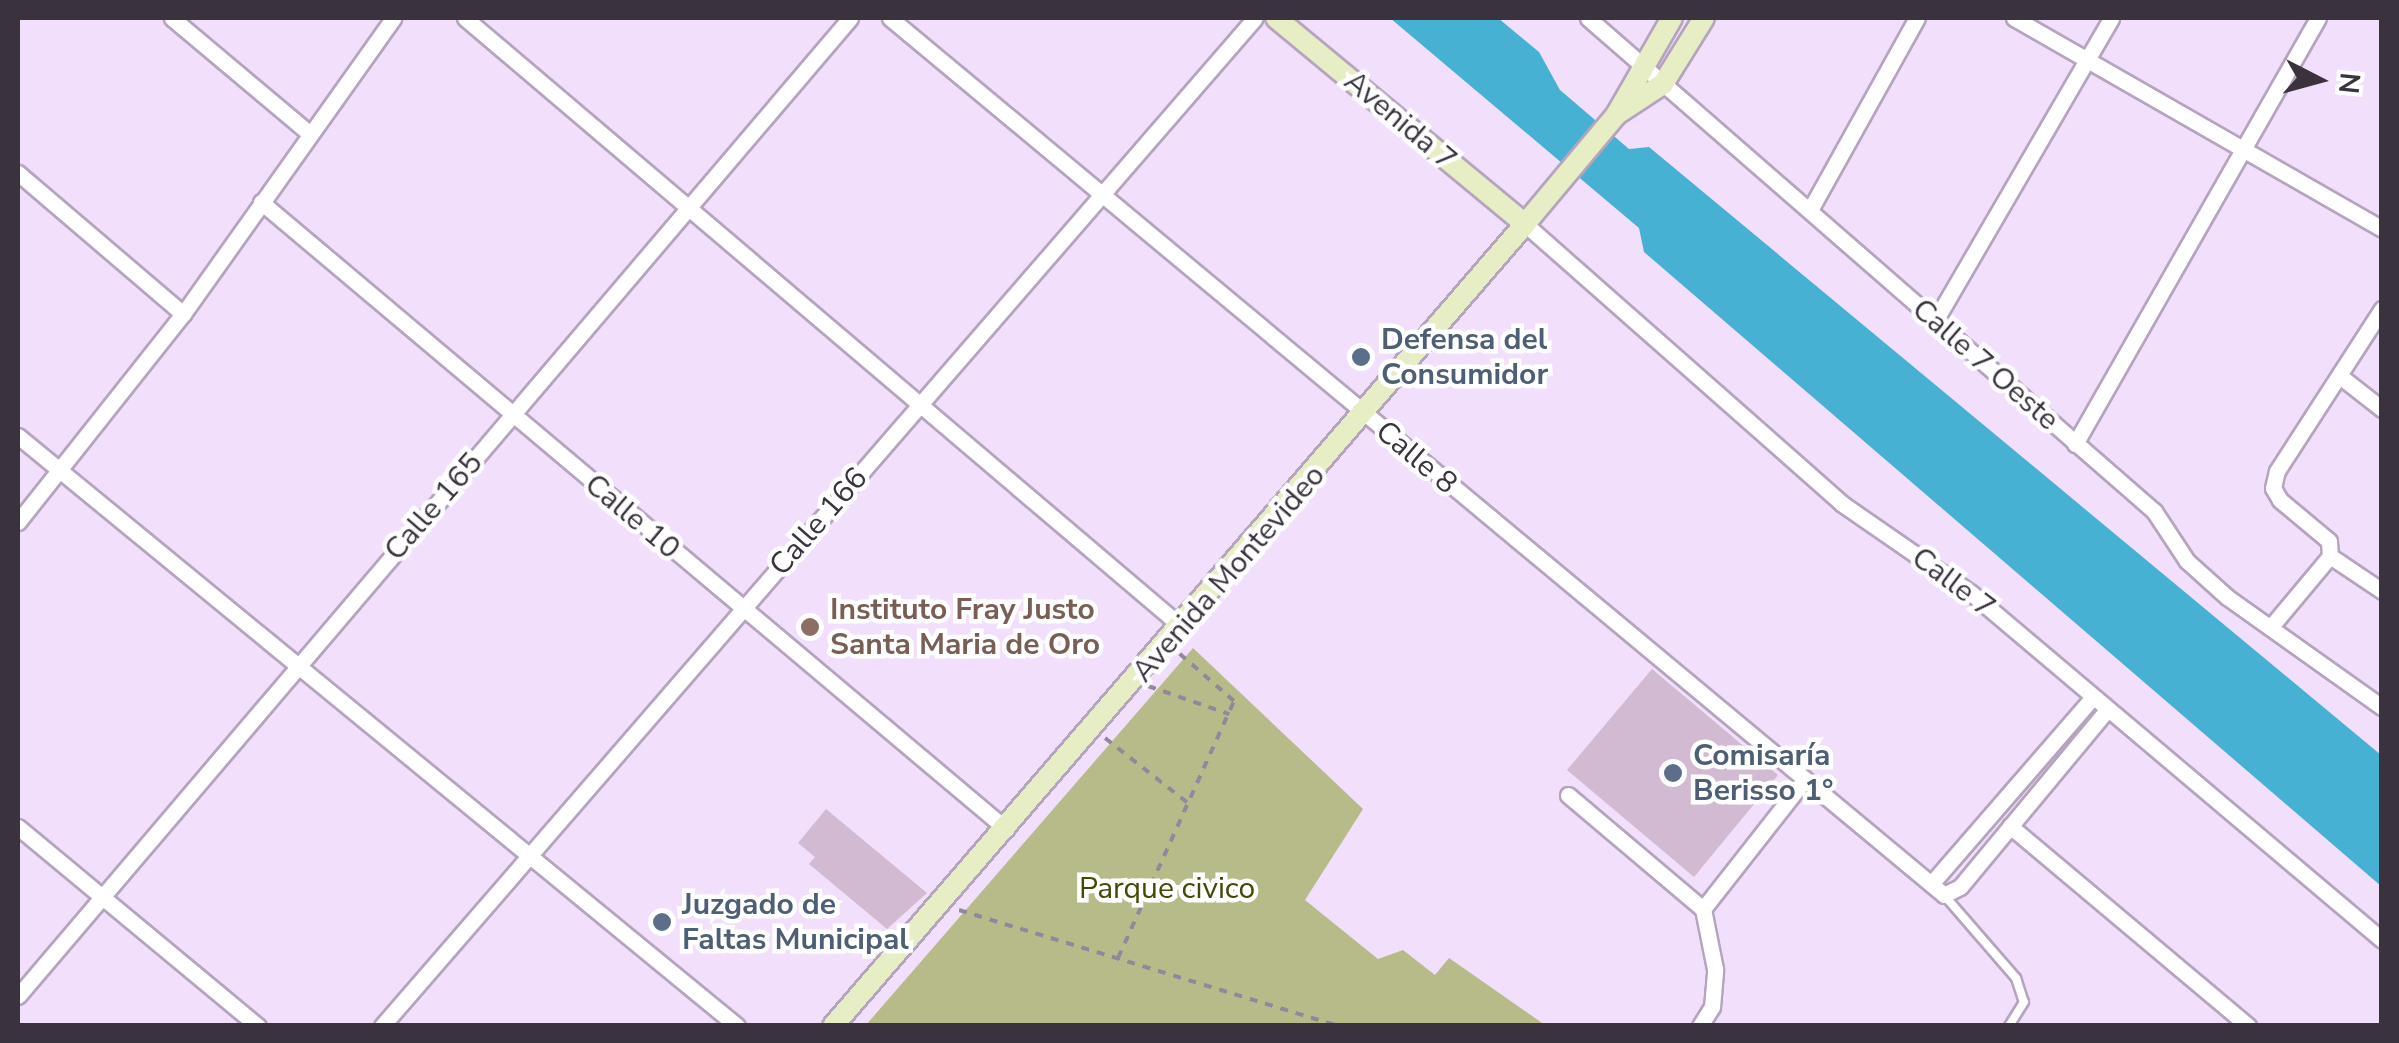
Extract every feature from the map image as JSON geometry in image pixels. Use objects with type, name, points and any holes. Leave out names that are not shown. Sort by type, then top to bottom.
[{"type":"main road","name":"Avenida 7","points":[[1276,18],[1525,224]]},
{"type":"main road","name":"Avenida Montevideo","points":[[833,1026],[1183,628],[1616,115],[1672,18]]},
{"type":"main road","name":"Avenida Montevideo","points":[[1616,115],[1664,84],[1704,18]]},
{"type":"street","points":[[172,18],[309,133]]},
{"type":"street","points":[[18,522],[183,314],[393,18]]},
{"type":"street","points":[[465,18],[1183,628]]},
{"type":"street","name":"Calle 165","points":[[18,996],[296,664],[513,416],[850,18]]},
{"type":"street","name":"Calle 8","points":[[890,18],[1938,889]]},
{"type":"street","name":"Calle 166","points":[[382,1026],[919,406],[1096,192],[1255,18]]},
{"type":"street","name":"Calle 7 Oeste","points":[[1588,18],[2154,511],[2214,585],[2274,623],[2382,707]]},
{"type":"street","points":[[1810,210],[1917,18]]},
{"type":"street","points":[[2014,18],[2382,229]]},
{"type":"street","points":[[1935,321],[2111,18]]},
{"type":"street","points":[[2075,444],[2318,18]]},
{"type":"street","points":[[18,174],[183,314]]},
{"type":"street","name":"Calle 10","points":[[261,202],[1006,829]]},
{"type":"street","name":"Calle 7","points":[[1525,224],[1841,503],[1971,592],[2382,940]]},
{"type":"street","points":[[2274,623],[2330,556],[2330,542],[2273,488],[2382,309]]},
{"type":"street","points":[[2341,377],[2382,410]]},
{"type":"street","points":[[18,436],[737,1026]]},
{"type":"street","points":[[2330,556],[2382,591]]},
{"type":"street","points":[[1938,889],[2094,697]]},
{"type":"street","points":[[1938,889],[2010,826],[2108,709]]},
{"type":"street","points":[[1704,909],[1805,780]]},
{"type":"street","points":[[1568,796],[1704,909],[1715,969],[1712,1007],[1700,1026]]},
{"type":"street","points":[[2010,826],[2248,1026]]},
{"type":"street","points":[[18,827],[258,1026]]},
{"type":"lane","points":[[1938,889],[2016,978],[2024,1002],[2009,1026]]},
{"type":"path","points":[[1118,958],[1234,701],[1168,645]]},
{"type":"path","points":[[1136,682],[1229,714]]},
{"type":"path","points":[[1094,729],[1188,803]]},
{"type":"path","points":[[940,904],[1338,1026]]},
{"type":"green space","name":"Parque civico","points":[[1193,648],[1363,809],[1305,900],[1378,959],[1403,950],[1435,975],[1449,958],[1545,1025],[866,1025]]},
{"type":"water","points":[[1390,18],[1498,18],[1539,52],[1560,90],[1629,149],[1649,147],[2381,755],[2381,886],[1644,252],[1639,228]]},
{"type":"building","name":"Comisaría Berisso 1°","points":[[1652,669],[1778,775],[1694,877],[1567,770]]},
{"type":"building","points":[[826,809],[927,893],[887,929],[809,864],[815,857],[798,843]]},
{"type":"place","name":"Defensa del Consumidor","points":[[1361,357]]},
{"type":"place","name":"Instituto Fray Justo Santa Maria de Oro","points":[[810,627]]},
{"type":"place","name":"Comisaría Berisso 1°","points":[[1673,773]]},
{"type":"place","name":"Juzgado de Faltas Municipal","points":[[662,922]]}]
